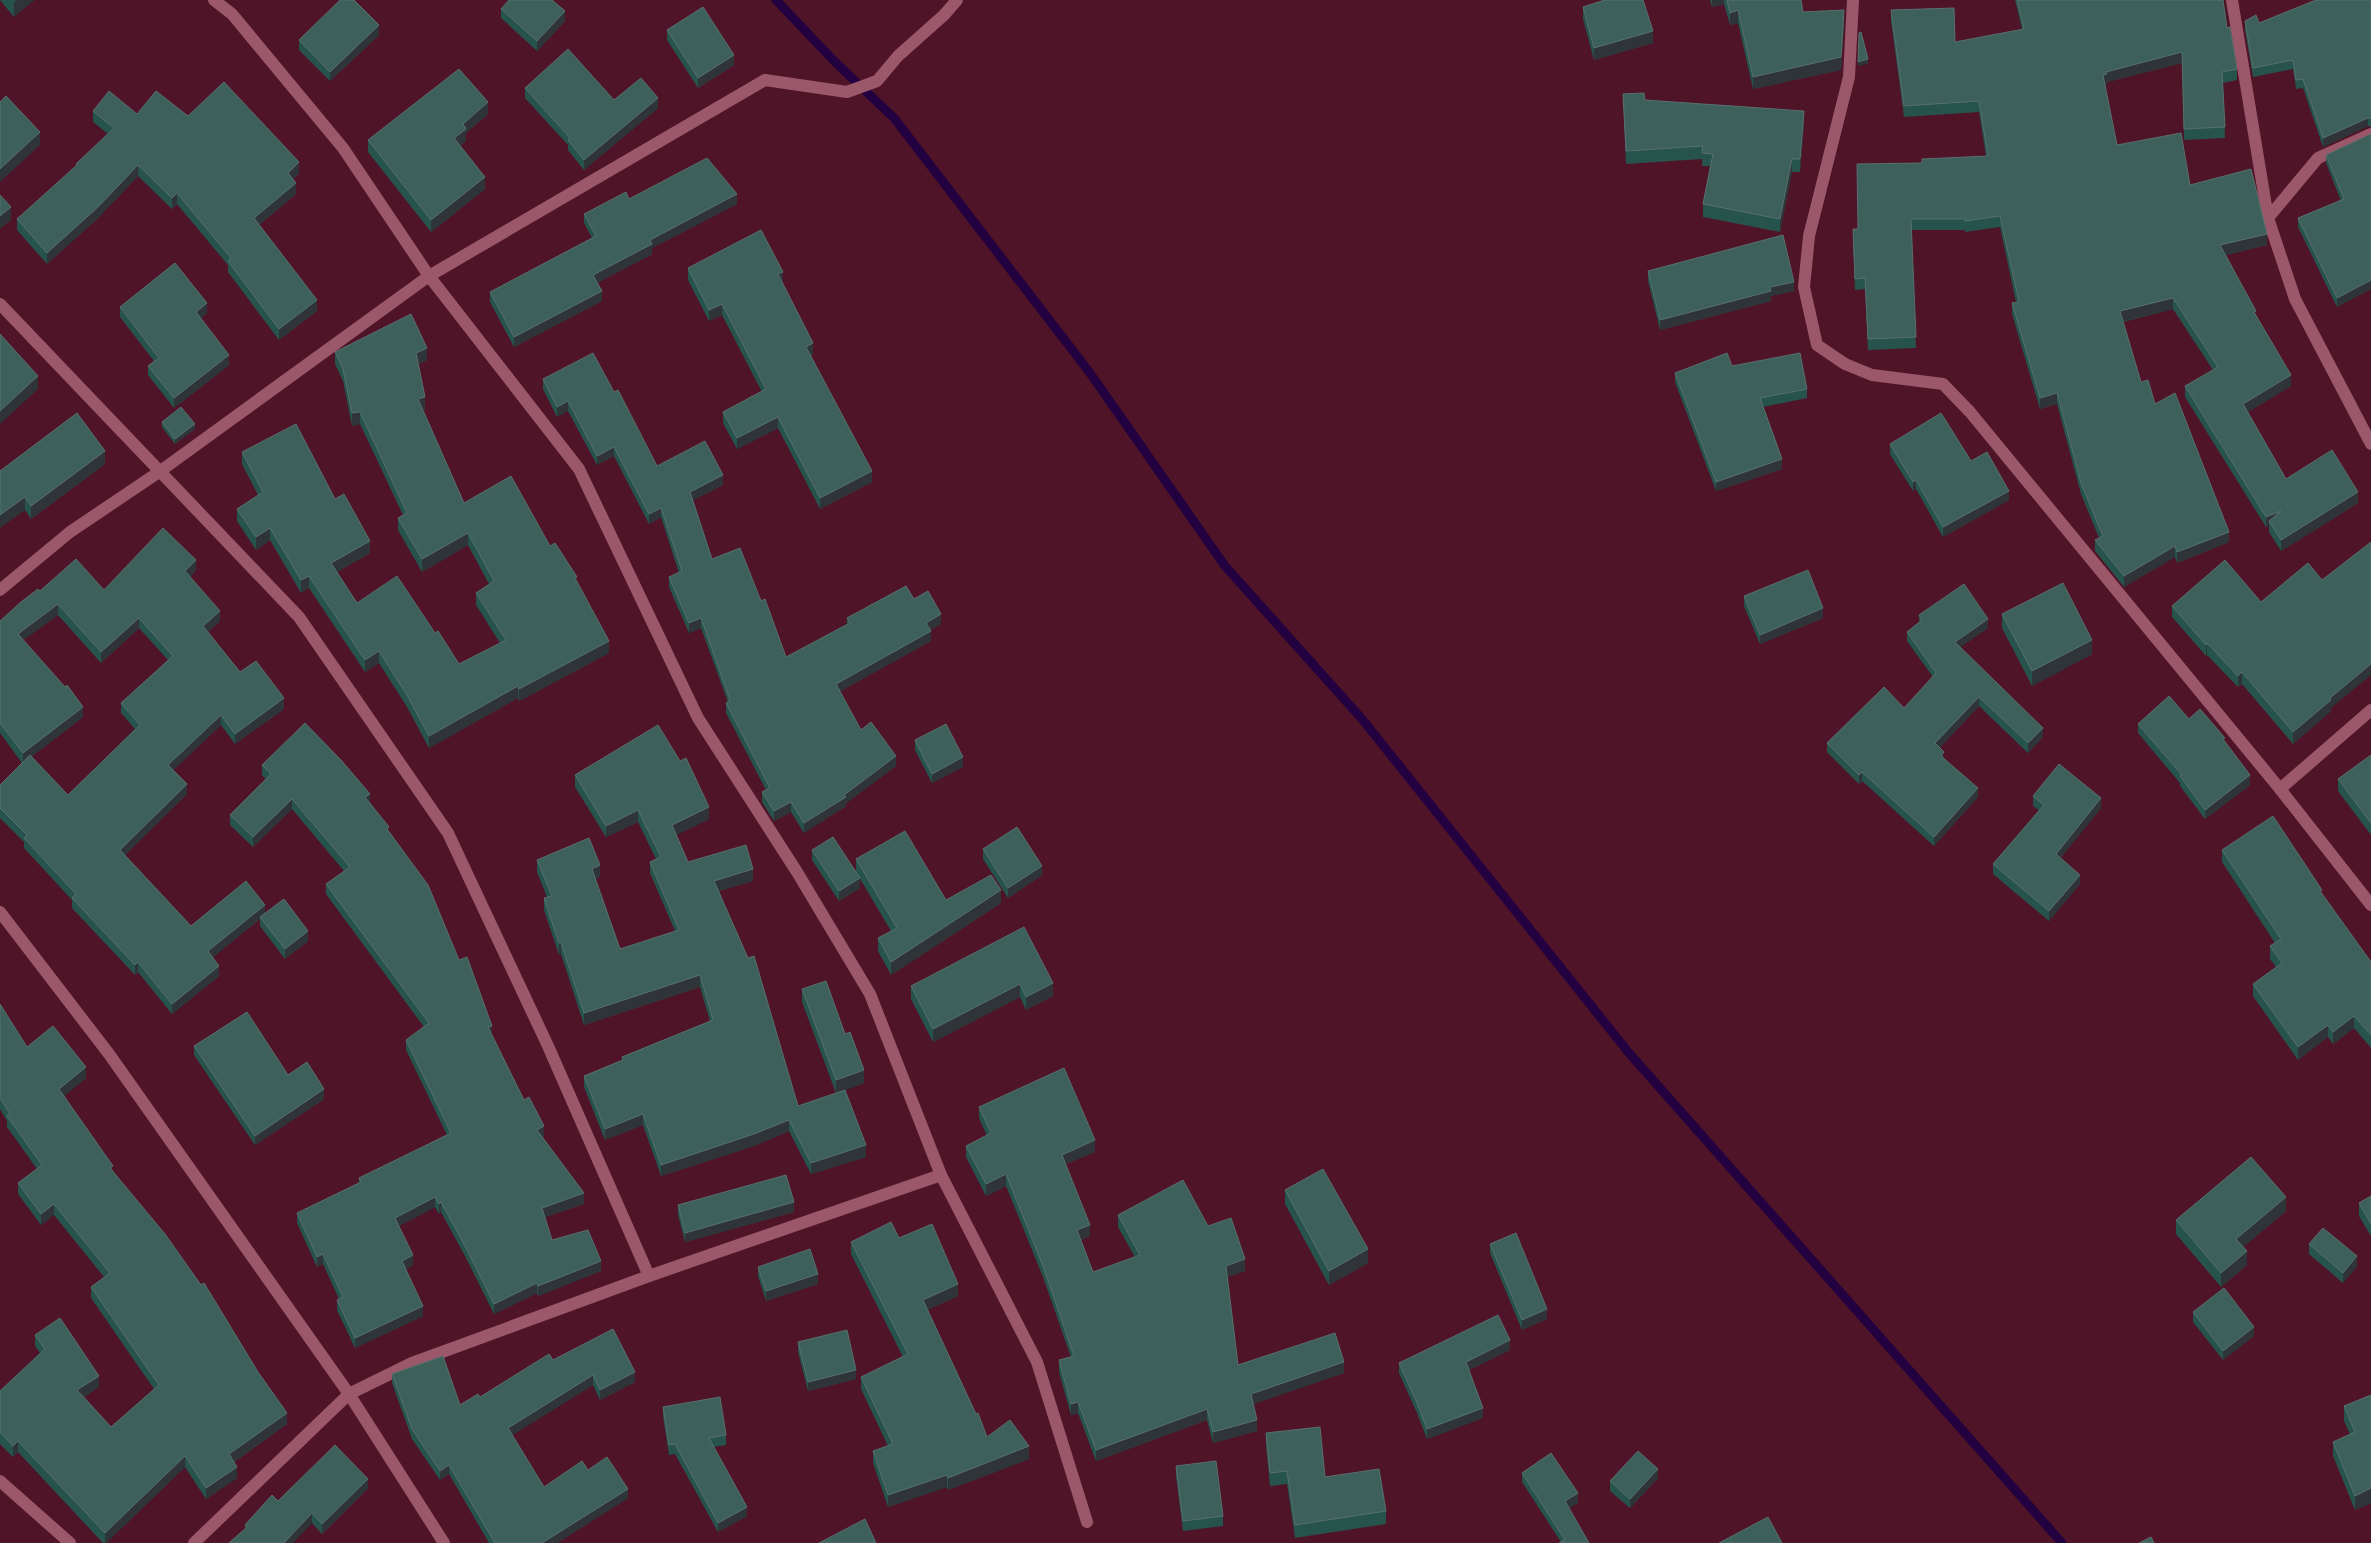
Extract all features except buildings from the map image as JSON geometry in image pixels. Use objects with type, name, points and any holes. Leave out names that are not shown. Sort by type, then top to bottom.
[{"type":"street","points":[[214,0],[232,14],[343,148],[429,276],[579,469],[698,718],[797,872],[870,994],[941,1175],[1037,1362],[1086,1522]]},
{"type":"street","points":[[0,590],[70,532],[159,472],[429,276],[765,80],[847,92],[877,81],[898,56],[944,15],[957,0]]},
{"type":"street","points":[[1853,0],[1850,77],[1809,236],[1804,288],[1817,345],[1845,364],[1872,375],[1943,384],[1970,412],[2280,789],[2371,905]]},
{"type":"street","points":[[2232,0],[2268,218],[2295,299],[2371,444]]},
{"type":"street","points":[[2268,218],[2318,158],[2371,134]]},
{"type":"street","points":[[0,304],[300,617],[448,834],[548,1046],[649,1276]]},
{"type":"street","points":[[2280,789],[2371,710]]},
{"type":"street","points":[[0,912],[109,1054],[349,1394],[444,1543]]},
{"type":"street","points":[[194,1543],[349,1394],[412,1364],[649,1276],[941,1175]]},
{"type":"street","points":[[0,1482],[70,1543]]},
{"type":"waterway","points":[[776,0],[835,62],[894,118],[1090,373],[1225,566],[1362,719],[1629,1053],[2062,1543]]}]
